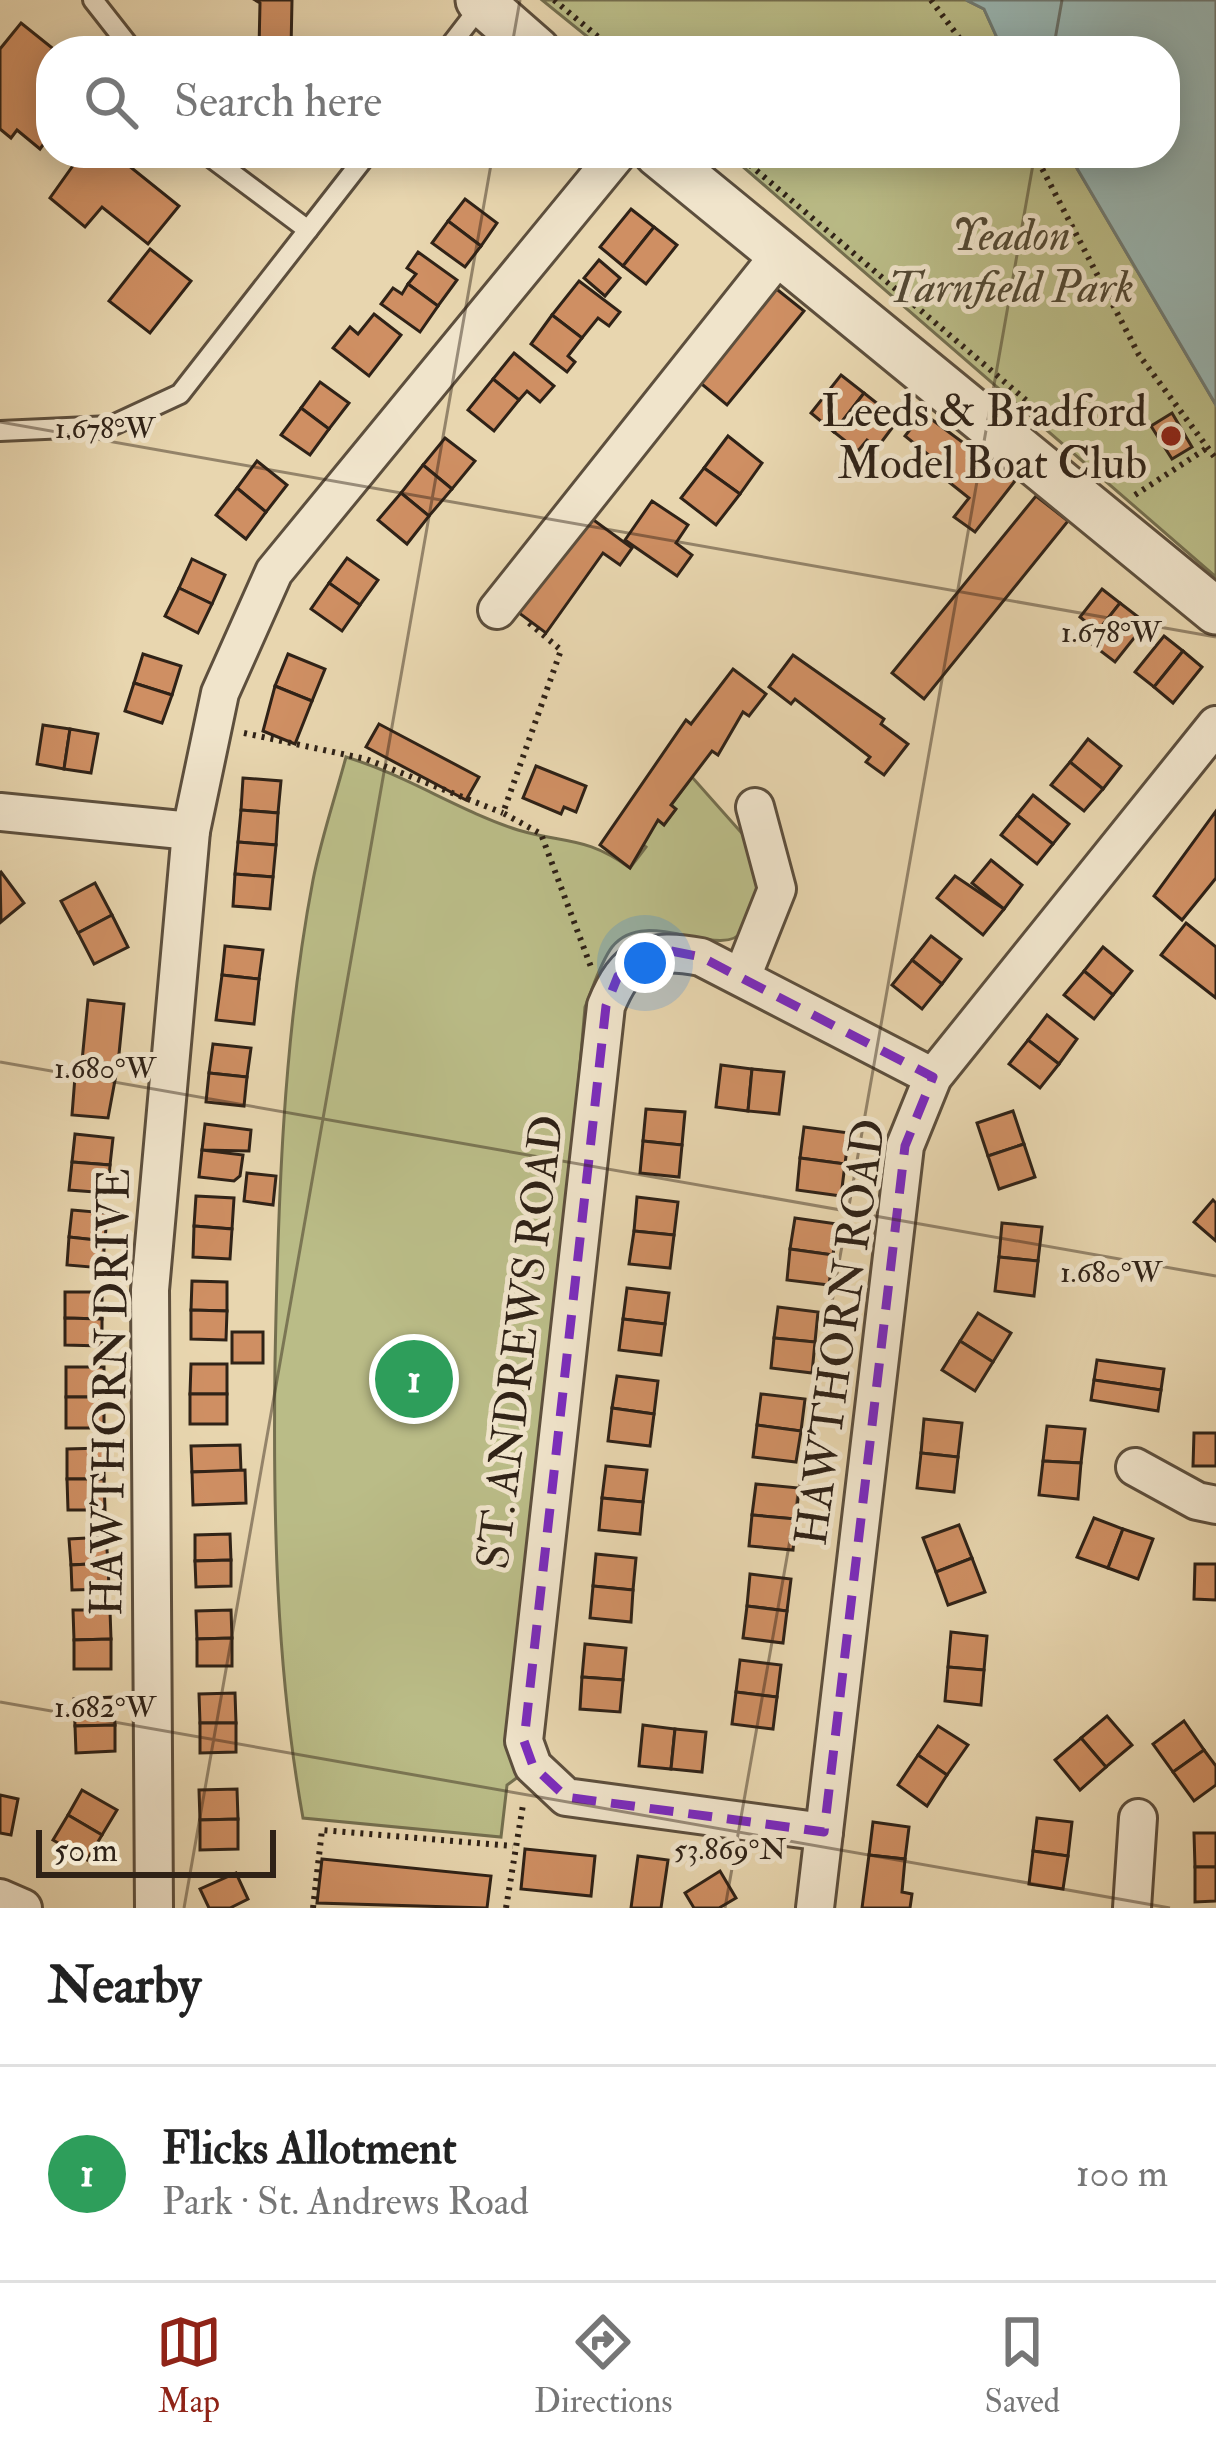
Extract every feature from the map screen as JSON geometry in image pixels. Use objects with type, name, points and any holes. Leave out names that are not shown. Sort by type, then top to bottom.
[{"type":"street","points":[[481,2],[520,36]]},
{"type":"street","name":"HAWTHORN DRIVE","points":[[154,1908],[150,1290],[191,831],[220,693],[274,572],[605,168]]},
{"type":"street","points":[[675,168],[1216,610]]},
{"type":"street","points":[[501,605],[780,254]]},
{"type":"street","name":"HAWTHORN ROAD","points":[[815,1908],[905,1146],[933,1077],[1216,725]]},
{"type":"street","points":[[742,977],[777,890],[755,807]]},
{"type":"street","points":[[0,812],[191,831]]},
{"type":"street","points":[[618,976],[642,958],[671,951],[701,957],[933,1077]]},
{"type":"street","name":"ST. ANDREWS ROAD","points":[[532,1766],[524,1741],[524,1715],[606,1006],[618,976]]},
{"type":"street","points":[[1135,1467],[1197,1502],[1216,1505]]},
{"type":"street","points":[[532,1766],[566,1797],[589,1803],[824,1832]]},
{"type":"street","points":[[1132,1908],[1138,1818]]},
{"type":"street","points":[[0,1898],[23,1908]]},
{"type":"lane","points":[[93,0],[121,36]]},
{"type":"lane","points":[[457,36],[481,2]]},
{"type":"lane","points":[[225,168],[308,230]]},
{"type":"lane","points":[[0,431],[111,426],[180,394],[356,168]]},
{"type":"path","points":[[554,0],[597,36]]},
{"type":"path","points":[[931,0],[958,36]]},
{"type":"path","points":[[754,168],[1068,436]]},
{"type":"path","points":[[1042,168],[1138,356],[1216,459]]},
{"type":"path","points":[[1133,497],[1207,448]]},
{"type":"path","points":[[1119,480],[1133,497],[1153,508]]},
{"type":"path","points":[[501,605],[561,650],[503,813]]},
{"type":"path","points":[[213,726],[366,759],[503,813],[541,834],[589,967],[618,976]]},
{"type":"path","points":[[506,1908],[513,1846],[532,1766]]},
{"type":"path","points":[[313,1908],[322,1830],[513,1846]]},
{"type":"highlighted area","points":[[671,951],[701,957],[933,1077],[905,1146],[824,1832],[566,1797],[533,1766],[524,1741],[606,1006],[618,976]]},
{"type":"green space","points":[[542,0],[966,0],[984,9],[996,36],[586,36]]},
{"type":"green space","name":"Yeadon Tarnfield Park","points":[[744,168],[1077,168],[1216,405],[1216,577]]},
{"type":"green space","points":[[346,757],[496,822],[588,846],[630,868],[646,847],[641,843],[658,820],[664,824],[675,810],[671,805],[692,777],[747,839],[762,886],[747,925],[733,938],[718,941],[663,931],[626,935],[608,953],[585,1007],[524,1715],[533,1766],[507,1785],[501,1837],[303,1818],[294,1762],[276,1534],[280,1182],[303,940],[316,865]]},
{"type":"water","points":[[966,0],[1216,0],[1216,405],[1077,168],[1180,168],[1180,36],[996,36],[984,9]]},
{"type":"building","points":[[255,0],[292,0],[291,36],[259,36],[260,3]]},
{"type":"building","points":[[21,23],[37,36],[36,146],[17,130],[11,138],[0,129],[0,49]]},
{"type":"building","points":[[71,168],[132,168],[179,206],[148,244],[102,207],[85,227],[50,198]]},
{"type":"building","points":[[465,199],[497,223],[481,246],[448,221]]},
{"type":"building","points":[[631,209],[654,227],[623,266],[600,247]]},
{"type":"building","points":[[448,221],[481,246],[465,267],[432,243]]},
{"type":"building","points":[[654,227],[677,245],[646,284],[623,266]]},
{"type":"building","points":[[150,249],[191,281],[150,333],[109,301]]},
{"type":"building","points":[[418,252],[457,280],[438,306],[408,284],[416,274],[407,268]]},
{"type":"building","points":[[599,260],[620,278],[605,296],[584,278]]},
{"type":"building","points":[[579,281],[620,312],[609,326],[598,318],[582,338],[552,315]]},
{"type":"building","points":[[769,283],[804,311],[727,405],[692,376]]},
{"type":"building","points":[[408,284],[438,306],[420,332],[381,304],[393,288],[402,294]]},
{"type":"building","points":[[374,314],[401,335],[369,376],[333,348],[350,327],[358,334]]},
{"type":"building","points":[[552,315],[582,338],[568,356],[575,362],[567,372],[531,344]]},
{"type":"building","points":[[514,353],[554,386],[540,402],[527,391],[519,400],[493,379]]},
{"type":"building","points":[[841,375],[864,393],[834,432],[811,413]]},
{"type":"building","points":[[493,379],[519,400],[494,431],[468,410]]},
{"type":"building","points":[[320,382],[349,403],[329,429],[301,408]]},
{"type":"building","points":[[864,393],[898,420],[877,448],[867,440],[858,451],[834,432]]},
{"type":"building","points":[[301,408],[329,429],[310,455],[281,435]]},
{"type":"building","points":[[923,413],[1015,481],[975,532],[954,517],[969,498],[930,467],[935,460],[905,436]]},
{"type":"building","name":"Leeds & Bradford Model Boat Club","points":[[1172,413],[1192,447],[1172,459],[1151,426]]},
{"type":"building","points":[[728,436],[762,463],[740,494],[704,468]]},
{"type":"building","points":[[445,438],[475,461],[452,489],[423,465]]},
{"type":"building","points":[[257,461],[287,485],[266,512],[237,488]]},
{"type":"building","points":[[423,465],[452,489],[429,516],[401,493]]},
{"type":"building","points":[[704,468],[740,494],[716,525],[681,498]]},
{"type":"building","points":[[237,488],[266,512],[246,539],[216,515]]},
{"type":"building","points":[[401,493],[429,516],[407,544],[378,520]]},
{"type":"building","points":[[1036,496],[1068,521],[924,699],[892,673]]},
{"type":"building","points":[[652,501],[688,525],[676,543],[692,555],[677,576],[625,540]]},
{"type":"building","points":[[584,513],[632,548],[620,565],[603,553],[546,633],[515,610]]},
{"type":"building","points":[[347,558],[378,580],[360,605],[329,583]]},
{"type":"building","points":[[192,559],[225,575],[212,604],[179,588]]},
{"type":"building","points":[[329,583],[360,605],[342,631],[311,609]]},
{"type":"building","points":[[179,588],[212,604],[198,633],[165,616]]},
{"type":"building","points":[[1102,589],[1120,603],[1092,639],[1080,629],[1086,622],[1080,617]]},
{"type":"building","points":[[1120,603],[1146,623],[1115,662],[1089,642]]},
{"type":"building","points":[[1164,636],[1183,651],[1154,687],[1135,672]]},
{"type":"building","points":[[1183,651],[1202,667],[1173,703],[1154,687]]},
{"type":"building","points":[[143,654],[181,666],[172,695],[134,683]]},
{"type":"building","points":[[288,654],[325,669],[312,701],[275,686]]},
{"type":"building","points":[[793,655],[884,719],[881,724],[908,744],[884,775],[866,762],[870,757],[795,699],[791,704],[769,687]]},
{"type":"building","points":[[733,669],[766,694],[749,716],[743,712],[718,755],[712,751],[671,805],[676,809],[664,825],[658,820],[630,868],[600,845],[686,720],[691,724]]},
{"type":"building","points":[[134,683],[172,695],[162,723],[125,711]]},
{"type":"building","points":[[275,686],[312,701],[295,744],[263,731]]},
{"type":"building","points":[[379,724],[479,777],[466,800],[366,747]]},
{"type":"building","points":[[43,725],[70,729],[64,769],[37,764]]},
{"type":"building","points":[[70,729],[98,734],[91,773],[64,769]]},
{"type":"building","points":[[1088,739],[1121,766],[1103,789],[1070,762]]},
{"type":"building","points":[[1070,762],[1103,789],[1084,811],[1051,785]]},
{"type":"building","points":[[536,766],[586,786],[576,812],[564,807],[561,814],[523,798]]},
{"type":"building","points":[[243,778],[281,781],[278,813],[241,810]]},
{"type":"building","points":[[1033,795],[1069,824],[1053,844],[1017,815]]},
{"type":"building","points":[[241,810],[278,813],[276,845],[238,842]]},
{"type":"building","points":[[1216,811],[1216,878],[1182,920],[1154,896]]},
{"type":"building","points":[[1017,815],[1053,844],[1037,864],[1001,835]]},
{"type":"building","points":[[238,842],[276,845],[273,877],[235,874]]},
{"type":"building","points":[[991,860],[1022,885],[1004,909],[972,883]]},
{"type":"building","points":[[0,873],[24,903],[1,922]]},
{"type":"building","points":[[235,874],[273,877],[270,909],[233,906]]},
{"type":"building","points":[[955,876],[1004,909],[983,935],[937,898]]},
{"type":"building","points":[[95,883],[112,915],[78,933],[61,901]]},
{"type":"building","points":[[112,915],[128,947],[94,964],[78,933]]},
{"type":"building","points":[[1186,923],[1216,947],[1216,998],[1161,955]]},
{"type":"building","points":[[931,936],[961,959],[942,984],[912,960]]},
{"type":"building","points":[[225,946],[263,950],[259,979],[222,975]]},
{"type":"building","points":[[1103,947],[1132,971],[1113,995],[1084,971]]},
{"type":"building","points":[[912,960],[942,984],[922,1009],[892,985]]},
{"type":"building","points":[[1084,971],[1113,995],[1094,1019],[1064,995]]},
{"type":"building","points":[[222,975],[259,979],[254,1024],[216,1020]]},
{"type":"building","points":[[88,1000],[124,1004],[118,1064],[82,1061]]},
{"type":"building","points":[[1047,1015],[1077,1039],[1059,1064],[1028,1040]]},
{"type":"building","points":[[1028,1040],[1059,1064],[1040,1088],[1009,1064]]},
{"type":"building","points":[[213,1044],[251,1048],[247,1077],[209,1073]]},
{"type":"building","points":[[76,1064],[118,1064],[108,1118],[72,1115]]},
{"type":"building","points":[[721,1065],[752,1069],[748,1111],[716,1107]]},
{"type":"building","points":[[752,1069],[784,1072],[779,1114],[748,1111]]},
{"type":"building","points":[[209,1073],[247,1077],[244,1106],[206,1102]]},
{"type":"building","points":[[646,1109],[685,1112],[682,1145],[643,1141]]},
{"type":"building","points":[[1013,1111],[1024,1144],[988,1156],[977,1123]]},
{"type":"building","points":[[205,1124],[251,1130],[249,1151],[202,1150]]},
{"type":"building","points":[[804,1127],[849,1133],[845,1164],[800,1158]]},
{"type":"building","points":[[75,1134],[113,1138],[110,1165],[72,1162]]},
{"type":"building","points":[[643,1141],[682,1145],[679,1177],[640,1173]]},
{"type":"building","points":[[1024,1144],[1035,1177],[999,1189],[988,1156]]},
{"type":"building","points":[[202,1150],[243,1155],[240,1176],[234,1181],[199,1177]]},
{"type":"building","points":[[800,1158],[845,1164],[841,1196],[797,1190]]},
{"type":"building","points":[[72,1162],[110,1165],[108,1193],[69,1190]]},
{"type":"building","points":[[247,1173],[276,1176],[273,1205],[244,1201]]},
{"type":"building","points":[[196,1196],[234,1198],[232,1229],[194,1226]]},
{"type":"building","points":[[637,1197],[678,1202],[674,1235],[634,1231]]},
{"type":"building","points":[[1213,1200],[1216,1203],[1216,1241],[1194,1222]]},
{"type":"building","points":[[72,1210],[107,1213],[105,1241],[69,1237]]},
{"type":"building","points":[[795,1218],[837,1224],[833,1255],[790,1249]]},
{"type":"building","points":[[1002,1223],[1042,1227],[1038,1261],[999,1257]]},
{"type":"building","points":[[194,1226],[232,1229],[230,1259],[193,1257]]},
{"type":"building","points":[[634,1231],[674,1235],[670,1268],[629,1264]]},
{"type":"building","points":[[69,1237],[105,1241],[102,1268],[67,1265]]},
{"type":"building","points":[[790,1249],[833,1255],[829,1285],[787,1280]]},
{"type":"building","points":[[999,1257],[1038,1261],[1034,1296],[995,1291]]},
{"type":"building","points":[[192,1281],[227,1282],[227,1311],[191,1310]]},
{"type":"building","points":[[627,1288],[669,1293],[665,1324],[623,1319]]},
{"type":"building","points":[[65,1292],[102,1292],[102,1319],[65,1318]]},
{"type":"building","points":[[778,1307],[818,1312],[815,1342],[774,1338]]},
{"type":"building","points":[[191,1310],[227,1311],[226,1340],[191,1339]]},
{"type":"building","points":[[978,1313],[1011,1333],[993,1362],[960,1341]]},
{"type":"building","points":[[65,1318],[102,1319],[102,1346],[65,1345]]},
{"type":"building","points":[[623,1319],[665,1324],[661,1355],[619,1350]]},
{"type":"building","points":[[232,1332],[263,1332],[263,1363],[232,1363]]},
{"type":"building","points":[[774,1338],[815,1342],[812,1373],[771,1368]]},
{"type":"building","points":[[960,1341],[993,1362],[975,1391],[942,1370]]},
{"type":"building","points":[[1097,1360],[1164,1369],[1161,1390],[1094,1380]]},
{"type":"building","points":[[191,1364],[227,1364],[227,1394],[190,1394]]},
{"type":"building","points":[[66,1367],[104,1367],[104,1397],[66,1397]]},
{"type":"building","points":[[617,1376],[658,1381],[654,1414],[612,1408]]},
{"type":"building","points":[[1094,1380],[1161,1390],[1158,1411],[1091,1400]]},
{"type":"building","points":[[190,1394],[227,1394],[227,1424],[190,1424]]},
{"type":"building","points":[[761,1394],[805,1399],[801,1431],[757,1425]]},
{"type":"building","points":[[66,1397],[104,1397],[104,1428],[66,1428]]},
{"type":"building","points":[[612,1408],[654,1414],[650,1446],[608,1441]]},
{"type":"building","points":[[924,1419],[962,1423],[958,1457],[921,1453]]},
{"type":"building","points":[[757,1425],[801,1431],[796,1462],[753,1457]]},
{"type":"building","points":[[1047,1426],[1085,1429],[1081,1463],[1043,1461]]},
{"type":"building","points":[[1194,1433],[1216,1433],[1216,1466],[1193,1466]]},
{"type":"building","points":[[240,1445],[241,1471],[192,1472],[191,1446]]},
{"type":"building","points":[[104,1448],[104,1479],[67,1479],[67,1449]]},
{"type":"building","points":[[921,1453],[958,1457],[954,1492],[917,1488]]},
{"type":"building","points":[[1043,1461],[1081,1463],[1078,1499],[1039,1495]]},
{"type":"building","points":[[606,1466],[647,1470],[643,1502],[602,1498]]},
{"type":"building","points":[[245,1470],[246,1503],[193,1505],[192,1472]]},
{"type":"building","points":[[67,1479],[104,1479],[105,1510],[68,1510]]},
{"type":"building","points":[[756,1484],[799,1488],[796,1519],[752,1515]]},
{"type":"building","points":[[602,1498],[643,1502],[640,1534],[599,1530]]},
{"type":"building","points":[[752,1515],[796,1519],[793,1550],[749,1546]]},
{"type":"building","points":[[1094,1518],[1123,1529],[1108,1568],[1077,1557]]},
{"type":"building","points":[[959,1525],[972,1558],[936,1572],[923,1538]]},
{"type":"building","points":[[1123,1529],[1153,1539],[1138,1579],[1108,1568]]},
{"type":"building","points":[[230,1534],[231,1560],[195,1561],[195,1535]]},
{"type":"building","points":[[106,1537],[108,1563],[71,1565],[69,1539]]},
{"type":"building","points":[[596,1554],[636,1558],[633,1590],[593,1586]]},
{"type":"building","points":[[972,1558],[985,1592],[948,1605],[936,1572]]},
{"type":"building","points":[[231,1560],[231,1586],[196,1587],[195,1561]]},
{"type":"building","points":[[108,1563],[109,1589],[72,1590],[71,1565]]},
{"type":"building","points":[[1195,1564],[1216,1564],[1216,1600],[1194,1599]]},
{"type":"building","points":[[750,1574],[791,1579],[787,1611],[747,1606]]},
{"type":"building","points":[[593,1586],[633,1590],[631,1622],[590,1618]]},
{"type":"building","points":[[747,1606],[787,1611],[783,1643],[743,1638]]},
{"type":"building","points":[[73,1610],[110,1610],[111,1639],[74,1640]]},
{"type":"building","points":[[231,1610],[232,1638],[197,1639],[196,1611]]},
{"type":"building","points":[[951,1632],[987,1636],[984,1670],[948,1667]]},
{"type":"building","points":[[232,1638],[232,1666],[197,1666],[197,1639]]},
{"type":"building","points":[[111,1639],[111,1669],[74,1669],[74,1640]]},
{"type":"building","points":[[585,1644],[626,1648],[623,1680],[582,1677]]},
{"type":"building","points":[[740,1660],[781,1665],[777,1697],[736,1692]]},
{"type":"building","points":[[948,1667],[984,1670],[981,1705],[945,1701]]},
{"type":"building","points":[[582,1677],[623,1680],[620,1712],[580,1709]]},
{"type":"building","points":[[736,1692],[777,1697],[773,1729],[732,1724]]},
{"type":"building","points":[[235,1693],[236,1723],[200,1723],[199,1694]]},
{"type":"building","points":[[113,1697],[115,1725],[75,1726],[74,1699]]},
{"type":"building","points":[[1107,1716],[1132,1745],[1106,1767],[1081,1738]]},
{"type":"building","points":[[1184,1721],[1204,1750],[1173,1772],[1153,1744]]},
{"type":"building","points":[[200,1723],[236,1723],[236,1752],[200,1753]]},
{"type":"building","points":[[115,1725],[115,1751],[76,1753],[75,1726]]},
{"type":"building","points":[[643,1725],[675,1729],[671,1769],[639,1766]]},
{"type":"building","points":[[938,1726],[968,1745],[947,1775],[918,1755]]},
{"type":"building","points":[[675,1729],[706,1732],[702,1772],[671,1769]]},
{"type":"building","points":[[1081,1738],[1106,1767],[1080,1790],[1055,1760]]},
{"type":"building","points":[[1204,1750],[1216,1766],[1216,1785],[1194,1801],[1173,1772]]},
{"type":"building","points":[[918,1755],[947,1775],[927,1806],[898,1785]]},
{"type":"building","points":[[237,1789],[238,1819],[200,1820],[199,1790]]},
{"type":"building","points":[[82,1790],[117,1810],[102,1835],[68,1815]]},
{"type":"building","points":[[0,1795],[18,1799],[11,1835],[0,1833]]},
{"type":"building","points":[[68,1815],[102,1835],[87,1860],[53,1840]]},
{"type":"building","points":[[1037,1818],[1072,1822],[1068,1856],[1033,1851]]},
{"type":"building","points":[[238,1819],[238,1849],[200,1850],[200,1820]]},
{"type":"building","points":[[873,1822],[909,1827],[905,1859],[869,1855]]},
{"type":"building","points":[[1194,1833],[1216,1833],[1216,1867],[1195,1867]]},
{"type":"building","points":[[525,1849],[595,1856],[591,1896],[521,1889]]},
{"type":"building","points":[[1033,1851],[1068,1856],[1063,1889],[1029,1884]]},
{"type":"building","points":[[869,1855],[905,1859],[902,1892],[912,1894],[910,1908],[862,1908]]},
{"type":"building","points":[[638,1856],[668,1860],[661,1908],[631,1908]]},
{"type":"building","points":[[322,1859],[491,1876],[487,1908],[317,1903]]},
{"type":"building","points":[[1195,1867],[1216,1867],[1216,1901],[1195,1902]]},
{"type":"building","points":[[720,1871],[736,1898],[719,1908],[694,1908],[685,1893]]},
{"type":"building","points":[[236,1873],[248,1899],[230,1908],[209,1908],[200,1889]]},
{"type":"place","name":"Leeds & Bradford Model Boat Club","points":[[1171,436]]},
{"type":"place","name":"Flicks Allotment","points":[[414,1379]]}]
